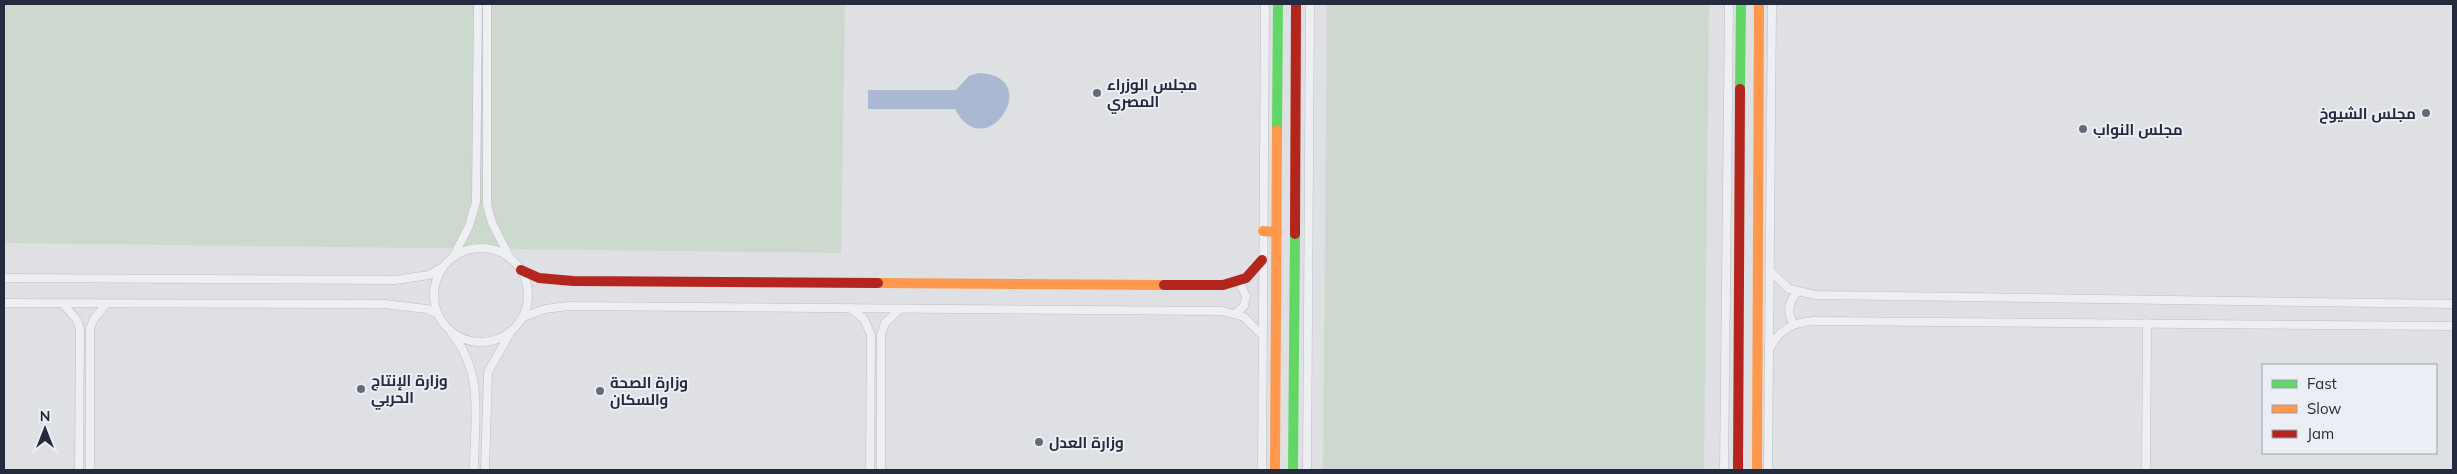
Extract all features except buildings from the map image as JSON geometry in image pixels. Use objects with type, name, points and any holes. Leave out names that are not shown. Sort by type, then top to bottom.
[{"type":"street","points":[[4,278],[395,280],[429,275],[443,267],[453,257],[469,226],[476,202],[478,4]]},
{"type":"street","points":[[487,4],[487,206],[492,223],[510,258],[521,270],[539,278],[573,281],[1215,285],[1238,282],[1252,273],[1262,260]]},
{"type":"street","points":[[1262,470],[1265,4]]},
{"type":"street","points":[[1275,470],[1278,4]]},
{"type":"street","points":[[1293,470],[1296,4]]},
{"type":"street","points":[[1307,470],[1310,4]]},
{"type":"street","points":[[1724,470],[1728,4]]},
{"type":"street","points":[[1738,470],[1741,4]]},
{"type":"street","points":[[1757,470],[1759,4]]},
{"type":"street","points":[[1768,470],[1772,4]]},
{"type":"street","points":[[1263,232],[1277,232]]},
{"type":"street","points":[[453,257],[467,250],[482,248],[497,251],[510,258]]},
{"type":"street","points":[[1277,253],[1295,253]]},
{"type":"street","points":[[443,267],[434,290],[438,314],[467,358],[474,378],[474,470]]},
{"type":"street","points":[[485,470],[486,380],[492,362],[523,317],[528,293],[521,270]]},
{"type":"street","points":[[1771,272],[1782,284],[1797,292],[1816,295],[2453,304]]},
{"type":"street","points":[[1236,313],[1244,306],[1246,296],[1238,282]]},
{"type":"street","points":[[1794,324],[1789,313],[1790,305],[1797,292]]},
{"type":"street","points":[[4,303],[64,305],[384,304],[427,309],[438,314]]},
{"type":"street","points":[[90,470],[90,328],[94,319],[106,304]]},
{"type":"street","points":[[64,305],[76,320],[80,329],[80,470]]},
{"type":"street","points":[[523,317],[545,309],[568,306],[1236,313],[1251,322],[1262,335]]},
{"type":"street","points":[[850,308],[864,319],[871,335],[870,470]]},
{"type":"street","points":[[881,470],[881,336],[885,323],[900,308]]},
{"type":"street","points":[[1770,348],[1777,336],[1794,324],[1814,321],[2453,326]]},
{"type":"street","points":[[2146,470],[2148,323]]},
{"type":"street","points":[[446,327],[460,337],[478,342],[496,340],[511,332]]},
{"type":"shaded area","points":[[4,4],[845,4],[841,253],[4,243]]},
{"type":"shaded area","points":[[1327,4],[1709,4],[1704,470],[1323,470]]},
{"type":"water","points":[[978,73],[998,78],[1008,88],[1009,101],[1004,114],[994,124],[981,129],[967,124],[955,109],[868,109],[868,90],[956,90],[969,76]]},
{"type":"traffic: fast","points":[[1277,130],[1278,4]]},
{"type":"traffic: fast","points":[[1740,89],[1741,4]]},
{"type":"traffic: fast","points":[[1293,470],[1295,234]]},
{"type":"traffic: slow","points":[[1757,470],[1759,4]]},
{"type":"traffic: slow","points":[[1275,470],[1277,130]]},
{"type":"traffic: slow","points":[[1263,231],[1277,232]]},
{"type":"traffic: slow","points":[[878,283],[1164,285]]},
{"type":"traffic: jam","points":[[1295,234],[1296,4]]},
{"type":"traffic: jam","points":[[1738,470],[1740,89]]},
{"type":"traffic: jam","points":[[1164,285],[1223,285],[1246,278],[1262,260]]},
{"type":"traffic: jam","points":[[521,270],[539,278],[573,281],[878,283]]},
{"type":"place","name":"مجلس الوزراء المصري","points":[[1097,93]]},
{"type":"place","name":"مجلس الشيوخ","points":[[2426,113]]},
{"type":"place","name":"مجلس النواب","points":[[2083,129]]},
{"type":"place","name":"وزارة الإنتاج الحربي","points":[[361,389]]},
{"type":"place","name":"وزارة الصحة والسكان","points":[[600,391]]},
{"type":"place","name":"وزارة العدل","points":[[1039,442]]}]
